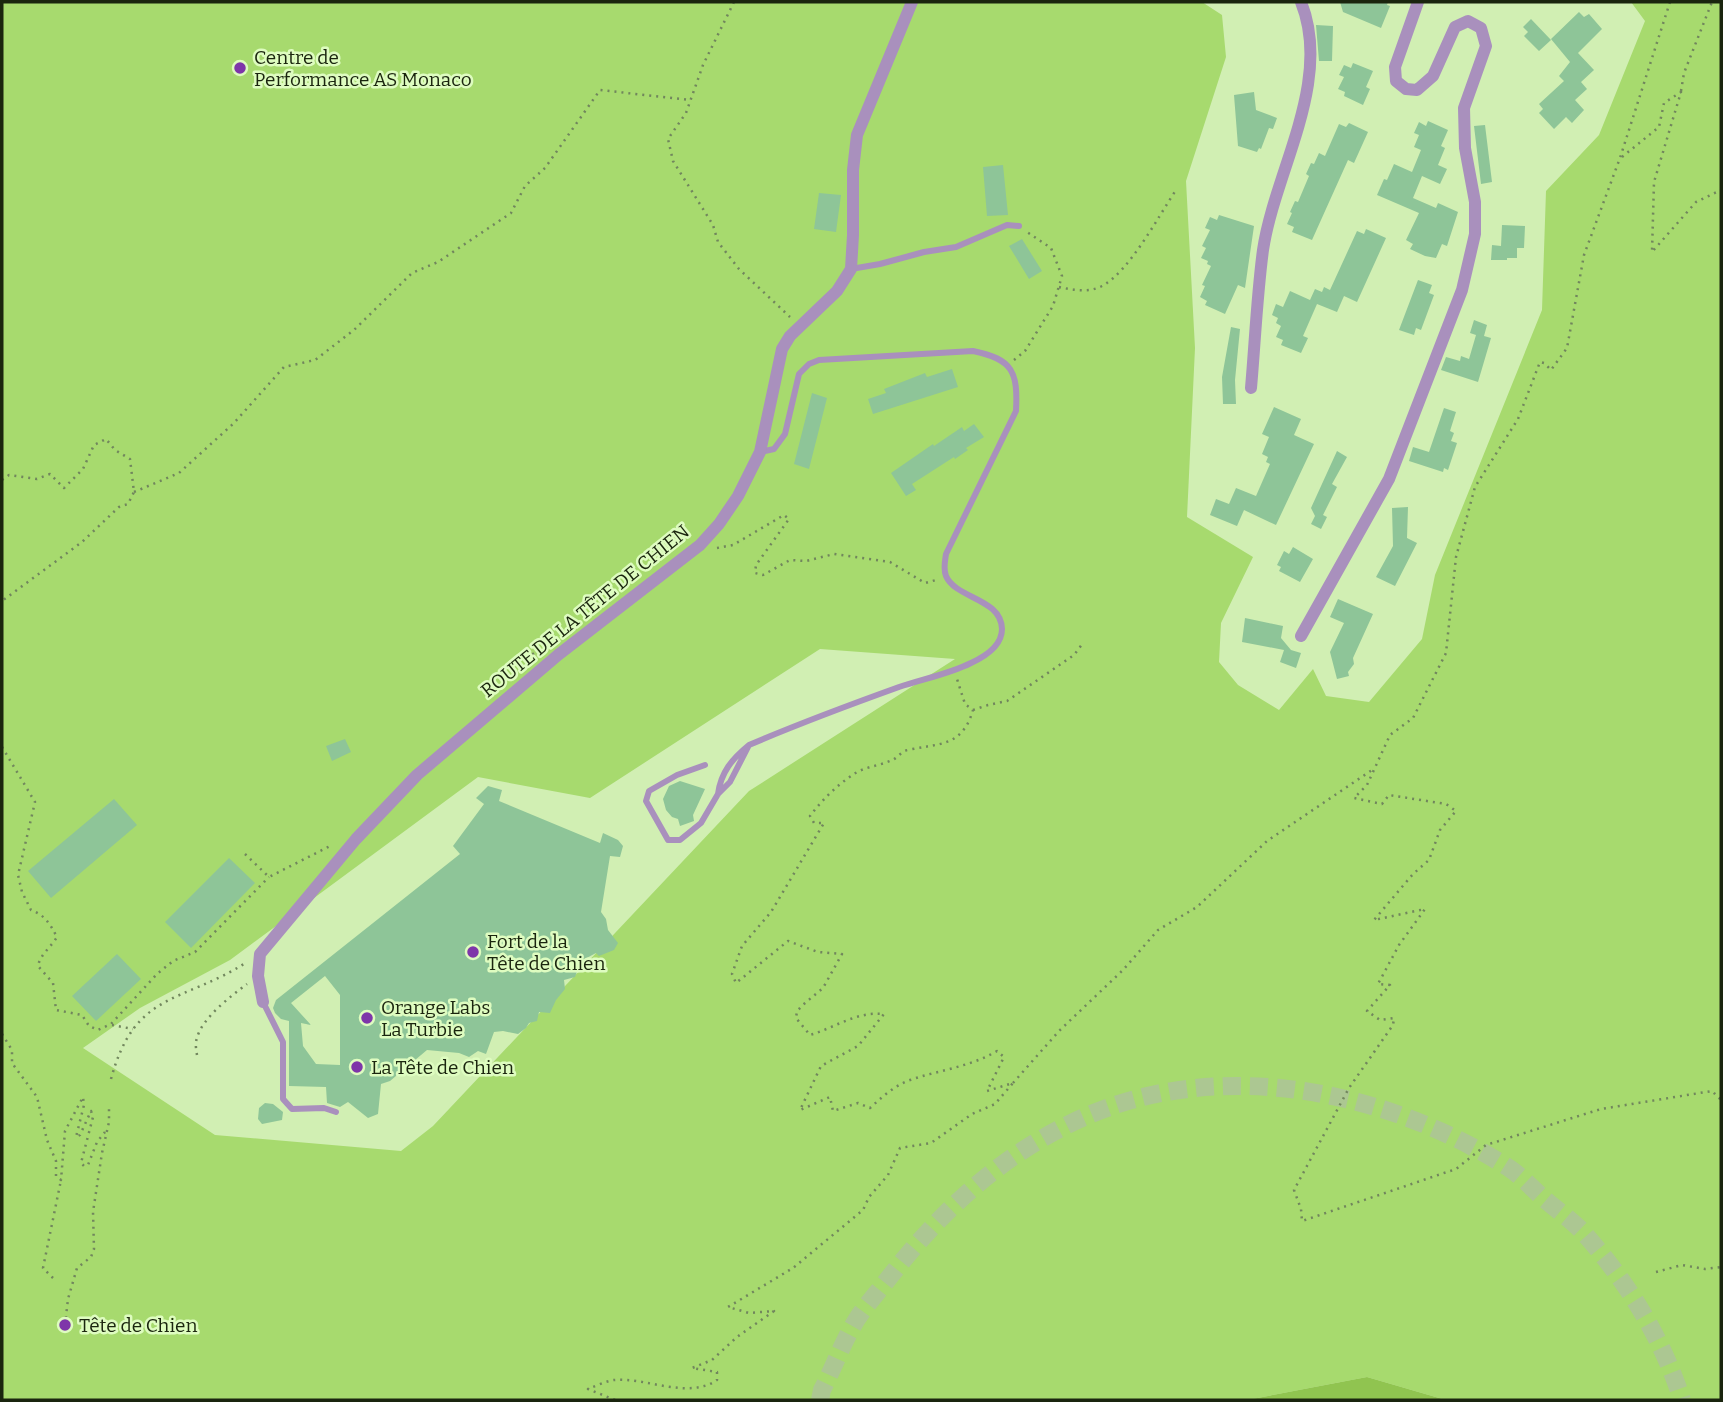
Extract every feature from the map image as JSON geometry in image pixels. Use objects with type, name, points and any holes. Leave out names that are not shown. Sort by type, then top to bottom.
[{"type":"street","points":[[851,269],[853,170],[857,135],[912,2]]},
{"type":"street","points":[[1251,387],[1263,249],[1274,200],[1302,118],[1308,79],[1309,22],[1301,2]]},
{"type":"street","points":[[1301,636],[1389,479],[1462,290],[1475,234],[1475,202],[1465,148],[1464,108],[1486,46],[1481,28],[1468,21],[1455,27],[1433,76],[1417,90],[1406,89],[1396,81],[1395,67],[1419,2]]},
{"type":"street","name":"ROUTE DE LA TÊTE DE CHIEN","points":[[260,954],[356,839],[417,775],[558,655],[700,545],[719,524],[738,496],[760,452],[782,349],[838,290],[851,269]]},
{"type":"street","points":[[260,954],[258,976],[264,1003]]},
{"type":"lane","points":[[851,269],[956,247],[1007,225],[1018,226]]},
{"type":"lane","points":[[705,765],[677,775],[649,791],[646,801],[668,841],[680,840],[702,823],[718,794],[720,780],[732,759],[749,745],[891,690],[958,669],[992,649],[1000,638],[1002,627],[997,615],[986,604],[960,589],[946,577],[944,566],[946,554],[1016,411],[1015,379],[1007,364],[994,355],[973,351],[819,360],[799,374],[785,434],[774,449],[760,452]]},
{"type":"lane","points":[[264,1003],[284,1042],[283,1099],[292,1110],[324,1108],[336,1112]]},
{"type":"path","points":[[734,2],[703,65],[686,113],[668,139],[673,161],[713,225],[718,242],[739,269],[800,327]]},
{"type":"path","points":[[1670,2],[1620,158],[1584,255],[1567,348],[1551,370],[1540,362],[1518,419],[1475,486],[1457,557],[1446,653],[1413,718],[1390,735],[1367,785],[1354,798],[1382,804],[1389,794],[1446,804],[1456,811],[1440,830],[1429,860],[1413,874],[1374,920],[1425,909],[1399,945],[1378,984],[1390,985],[1367,1011],[1380,1020],[1394,1018],[1393,1025],[1349,1088],[1294,1190],[1302,1221],[1456,1169],[1486,1145],[1601,1109],[1712,1091],[1721,1100]]},
{"type":"path","points":[[1712,2],[1684,73],[1681,92],[1654,182],[1651,252],[1696,202],[1721,190]]},
{"type":"path","points":[[134,492],[179,472],[234,423],[285,367],[316,360],[354,330],[412,273],[438,262],[511,213],[525,186],[545,168],[600,90],[690,100]]},
{"type":"path","points":[[1620,158],[1659,127],[1664,103],[1681,92]]},
{"type":"path","points":[[1059,287],[1079,291],[1102,286],[1112,278],[1138,251],[1176,190]]},
{"type":"path","points":[[1007,364],[1025,351],[1053,306],[1062,276],[1051,248],[1018,226]]},
{"type":"path","points":[[2,480],[9,475],[37,480],[50,474],[64,488],[83,469],[94,445],[106,439],[130,459],[134,492],[128,504],[119,507],[82,542],[2,601]]},
{"type":"path","points":[[700,545],[712,549],[733,545],[784,515],[789,519],[756,565],[755,573],[763,575],[790,560],[806,561],[834,554],[890,562],[925,583],[946,577]]},
{"type":"path","points":[[973,710],[1007,701],[1074,655],[1083,643]]},
{"type":"path","points":[[958,669],[957,682],[965,704],[973,710]]},
{"type":"path","points":[[973,710],[970,720],[953,739],[935,747],[905,750],[892,761],[855,772],[822,800],[810,816],[814,822],[824,823],[771,912],[742,946],[732,975],[736,983],[788,942],[818,952],[842,954],[823,988],[797,1011],[796,1017],[804,1030],[810,1035],[828,1030],[849,1019],[875,1013],[884,1014],[858,1046],[821,1066],[800,1110],[830,1097],[832,1111],[858,1103],[870,1108],[887,1093],[912,1079],[980,1061],[998,1051],[1004,1057],[987,1091],[1013,1083]]},
{"type":"path","points":[[2,747],[35,802],[18,874],[22,892],[31,910],[41,913],[51,924],[57,937],[39,958],[38,965],[53,983],[55,1010],[76,1012],[82,1015],[89,1026],[98,1030],[111,1024],[157,974],[173,961],[195,952],[269,877],[340,841],[356,839]]},
{"type":"path","points":[[615,1400],[588,1389],[614,1380],[706,1388],[717,1380],[717,1372],[692,1368],[712,1360],[737,1336],[774,1311],[749,1313],[728,1307],[793,1268],[863,1210],[869,1197],[888,1175],[900,1148],[931,1143],[972,1114],[995,1104],[1059,1031],[1123,970],[1158,930],[1198,907],[1267,841],[1373,770]]},
{"type":"path","points":[[245,854],[269,877]]},
{"type":"path","points":[[111,1079],[118,1054],[133,1028],[145,1014],[166,1000],[234,970],[260,954]]},
{"type":"path","points":[[197,1055],[196,1040],[201,1028],[227,999],[258,976]]},
{"type":"path","points":[[111,1024],[133,1028]]},
{"type":"path","points":[[2,1034],[12,1050],[12,1063],[37,1097],[47,1140],[56,1161],[56,1175],[61,1180]]},
{"type":"path","points":[[53,1278],[43,1268],[61,1180],[65,1130],[83,1097],[84,1105],[76,1137],[80,1135],[91,1111],[93,1117],[81,1163],[84,1166],[88,1165],[97,1142],[105,1132]]},
{"type":"path","points":[[65,1325],[77,1268],[91,1257],[94,1249],[93,1212],[105,1132],[109,1122],[109,1107]]},
{"type":"path","points":[[1656,1272],[1682,1265],[1715,1270],[1721,1267]]},
{"type":"green space","points":[[2,2],[1202,2],[1222,15],[1226,57],[1186,181],[1195,348],[1187,517],[1253,557],[1221,623],[1219,662],[1238,685],[1279,710],[1313,669],[1326,696],[1369,702],[1422,639],[1435,575],[1542,310],[1546,191],[1599,135],[1645,21],[1631,2],[1721,2],[1721,1400],[1446,1400],[1367,1377],[1247,1400],[2,1400]],"holes":[[[820,649],[955,659],[749,791],[433,1126],[401,1151],[215,1135],[83,1048],[140,1008],[230,960],[478,777],[590,798]]]},
{"type":"green space","points":[[1367,1377],[1446,1400],[1247,1400]]},
{"type":"building","points":[[1340,2],[1388,2],[1387,5],[1390,6],[1381,28],[1343,12]]},
{"type":"building","points":[[1579,12],[1584,17],[1589,14],[1602,29],[1578,53],[1594,70],[1581,82],[1587,89],[1575,100],[1584,110],[1572,123],[1566,117],[1554,129],[1539,113],[1543,109],[1539,104],[1564,81],[1559,76],[1570,62],[1551,39]]},
{"type":"building","points":[[1531,19],[1551,40],[1539,51],[1524,36],[1528,32],[1523,27]]},
{"type":"building","points":[[1316,25],[1333,26],[1332,61],[1319,61]]},
{"type":"building","points":[[1353,63],[1373,71],[1366,87],[1370,89],[1363,105],[1344,96],[1345,92],[1338,89],[1344,77],[1339,75],[1344,65],[1351,68]]},
{"type":"building","points":[[1254,92],[1256,110],[1277,118],[1273,129],[1269,128],[1261,149],[1257,152],[1238,146],[1234,95]]},
{"type":"building","points":[[1428,121],[1448,130],[1441,146],[1445,148],[1438,165],[1447,169],[1440,184],[1422,176],[1413,198],[1436,208],[1438,203],[1458,212],[1447,246],[1442,244],[1436,258],[1410,249],[1413,244],[1406,240],[1419,213],[1377,195],[1394,164],[1412,172],[1421,150],[1414,147],[1419,135],[1414,133],[1419,122],[1426,126]]},
{"type":"building","points":[[1349,123],[1368,132],[1354,163],[1348,160],[1312,240],[1292,232],[1294,227],[1287,224],[1292,213],[1290,212],[1295,201],[1298,202],[1309,176],[1306,174],[1311,163],[1314,164],[1319,153],[1325,156],[1339,124],[1346,127]]},
{"type":"building","points":[[1485,125],[1492,182],[1481,184],[1474,126]]},
{"type":"building","points":[[1003,165],[1008,215],[987,216],[983,167]]},
{"type":"building","points":[[819,193],[841,195],[836,232],[814,229]]},
{"type":"building","points":[[1219,215],[1254,226],[1245,288],[1238,285],[1225,314],[1205,305],[1207,301],[1200,297],[1205,286],[1202,285],[1211,266],[1201,258],[1206,248],[1202,246],[1210,230],[1205,228],[1210,217],[1217,220]]},
{"type":"building","points":[[1502,225],[1525,226],[1524,248],[1517,248],[1517,258],[1491,260],[1492,245],[1501,246]]},
{"type":"building","points":[[1366,229],[1386,238],[1357,302],[1344,296],[1337,312],[1317,304],[1303,336],[1308,338],[1301,353],[1281,345],[1283,340],[1276,337],[1281,326],[1276,323],[1278,318],[1272,315],[1276,304],[1283,307],[1290,291],[1310,300],[1315,289],[1322,292],[1324,287],[1330,290],[1357,231],[1364,234]]},
{"type":"building","points":[[1022,239],[1042,271],[1029,279],[1009,246]]},
{"type":"building","points":[[1418,280],[1432,285],[1429,293],[1434,295],[1421,330],[1416,328],[1414,335],[1399,330]]},
{"type":"building","points":[[1474,320],[1487,325],[1484,336],[1491,338],[1478,382],[1441,370],[1446,357],[1460,361],[1461,356],[1469,359],[1476,335],[1470,333]]},
{"type":"building","points":[[1231,327],[1240,329],[1235,380],[1236,404],[1223,404],[1222,377]]},
{"type":"building","points":[[952,369],[958,387],[873,414],[868,399],[886,393],[884,389],[925,373],[927,377]]},
{"type":"building","points":[[812,393],[827,398],[809,469],[794,464]]},
{"type":"building","points":[[1274,407],[1301,419],[1294,435],[1314,444],[1276,525],[1244,510],[1237,526],[1210,515],[1216,499],[1229,504],[1236,488],[1256,496],[1270,464],[1266,462],[1268,457],[1262,454],[1269,437],[1262,434]]},
{"type":"building","points":[[1444,408],[1456,412],[1450,431],[1454,433],[1451,441],[1457,443],[1448,470],[1444,468],[1443,472],[1409,461],[1413,447],[1429,452]]},
{"type":"building","points":[[974,424],[984,437],[966,448],[968,450],[955,459],[954,457],[912,484],[916,490],[906,496],[891,473],[933,444],[934,446],[962,427],[964,431]]},
{"type":"building","points":[[1337,451],[1347,457],[1332,484],[1337,487],[1323,515],[1327,517],[1321,529],[1311,524],[1315,516],[1311,508]]},
{"type":"building","points":[[1408,507],[1407,538],[1417,543],[1395,586],[1376,577],[1393,546],[1392,508]]},
{"type":"building","points":[[1293,547],[1313,559],[1300,582],[1279,571],[1281,567],[1277,565],[1284,551],[1289,554]]},
{"type":"building","points":[[1338,599],[1373,614],[1353,658],[1354,664],[1348,672],[1349,676],[1337,679],[1330,652],[1344,623],[1330,617]]},
{"type":"building","points":[[1245,618],[1283,626],[1281,638],[1291,650],[1301,653],[1296,668],[1280,662],[1284,650],[1242,642]]},
{"type":"building","points":[[345,739],[351,752],[332,761],[326,746]]},
{"type":"building","points":[[680,781],[705,789],[693,815],[694,821],[680,826],[678,819],[666,810],[663,799],[669,786]]},
{"type":"building","name":"Fort de la Tête de Chien","points":[[488,786],[502,790],[499,801],[600,843],[603,833],[618,840],[623,846],[620,857],[610,856],[601,912],[606,919],[608,930],[618,943],[614,950],[599,956],[596,953],[581,961],[575,977],[564,980],[565,989],[550,1013],[539,1012],[537,1021],[529,1023],[518,1034],[494,1032],[486,1054],[478,1051],[469,1057],[459,1053],[427,1050],[390,1081],[381,1084],[378,1114],[368,1118],[348,1102],[340,1107],[327,1103],[326,1087],[289,1086],[289,1021],[281,1019],[275,1013],[273,1008],[276,1000],[460,854],[453,846],[484,804],[476,798]],"holes":[[[325,976],[340,995],[340,1065],[316,1064],[303,1046],[301,1023],[311,1025],[291,1003]]]},
{"type":"building","points":[[114,799],[137,825],[51,898],[28,871]]},
{"type":"building","points":[[229,858],[255,883],[191,948],[165,922]]},
{"type":"building","points":[[117,954],[141,979],[96,1021],[72,996]]},
{"type":"building","points":[[265,1103],[273,1104],[283,1112],[282,1120],[262,1124],[258,1119],[259,1108]]},
{"type":"tunnel","points":[[820,1400],[843,1345],[864,1309],[952,1207],[1000,1167],[1053,1132],[1082,1118],[1135,1099],[1189,1089],[1245,1086],[1301,1090],[1356,1102],[1410,1119],[1461,1141],[1509,1168],[1582,1231],[1628,1289],[1664,1354],[1682,1400]]},
{"type":"place","name":"Centre de Performance AS Monaco","points":[[240,68]]},
{"type":"place","name":"Fort de la Tête de Chien","points":[[473,952]]},
{"type":"place","name":"Orange Labs La Turbie","points":[[367,1018]]},
{"type":"place","name":"La Tête de Chien","points":[[357,1067]]},
{"type":"place","name":"Tête de Chien","points":[[65,1325]]}]
